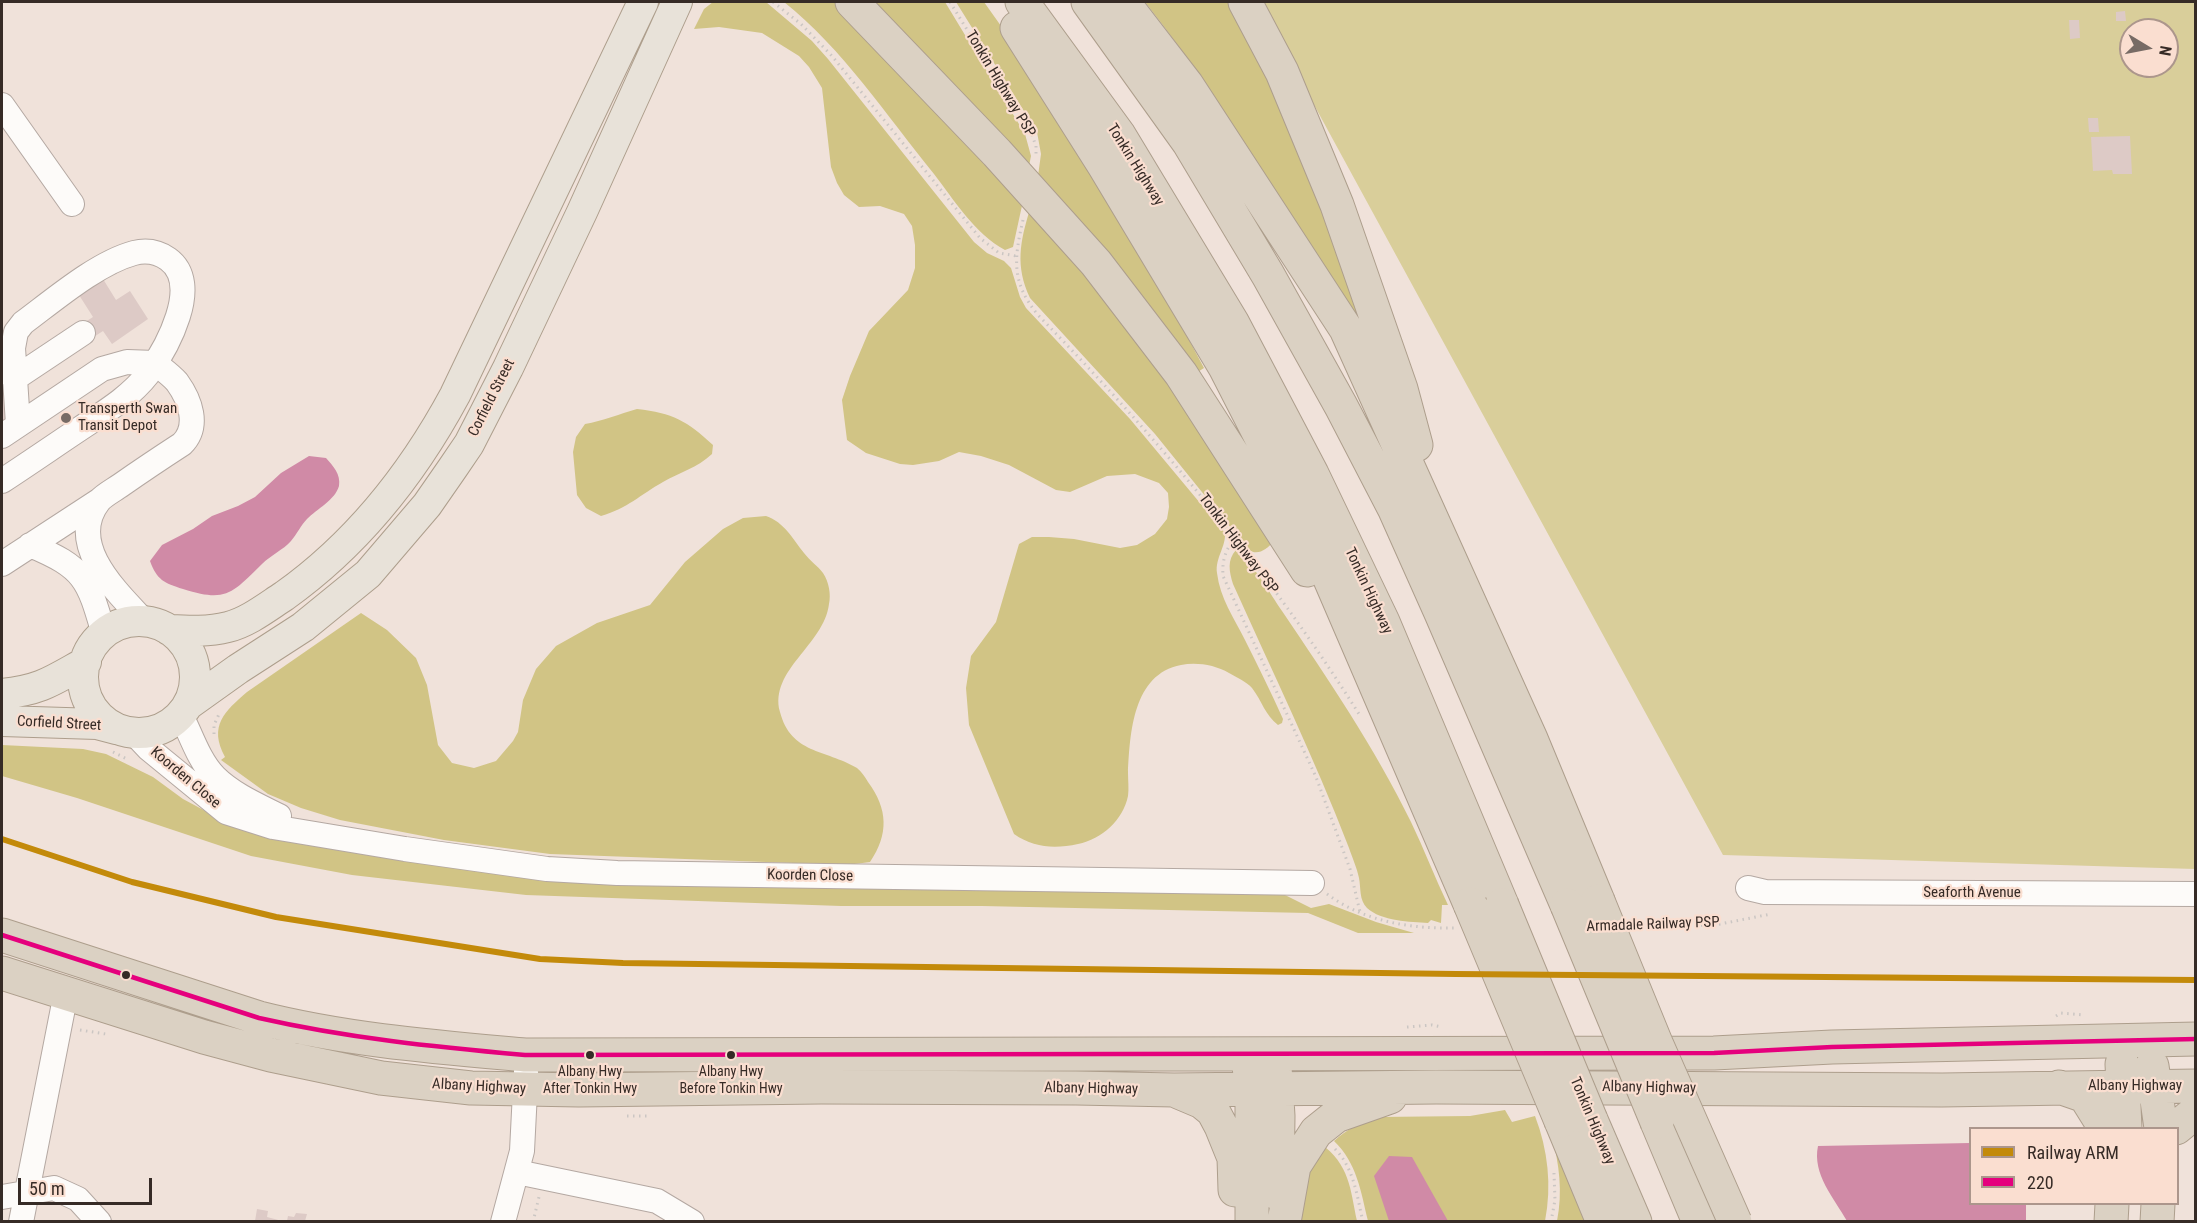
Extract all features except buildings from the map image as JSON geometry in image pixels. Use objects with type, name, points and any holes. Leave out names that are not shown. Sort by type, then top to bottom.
[{"type":"highway","points":[[852,2],[997,153],[1089,255],[1181,374],[1296,550],[1403,744]]},
{"type":"highway","points":[[1000,2],[1105,168],[1225,367],[1311,535],[1478,912]]},
{"type":"highway","name":"Tonkin Highway","points":[[1022,2],[1119,135],[1232,322],[1302,454],[1383,622],[1478,912],[1576,1120],[1635,1221]]},
{"type":"highway","points":[[1088,2],[1189,143],[1268,275],[1341,406],[1409,541],[1582,903],[1656,1043],[1735,1221]]},
{"type":"highway","points":[[1123,2],[1187,85],[1346,328],[1531,739],[1582,903],[1657,1122],[1699,1221]]},
{"type":"highway","points":[[1245,2],[1282,72],[1337,205],[1401,389],[1447,554]]},
{"type":"highway","points":[[2,935],[249,1015],[297,1028],[420,1046],[525,1055],[1714,1053],[1832,1047],[2196,1039]]},
{"type":"highway","name":"Albany Highway","points":[[2,974],[204,1037],[334,1069],[430,1084],[526,1090],[821,1087],[1174,1090],[1436,1087],[1866,1090],[2196,1086]]},
{"type":"highway","points":[[2135,1041],[2139,1086],[2160,1127]]},
{"type":"highway","points":[[1252,1221],[1264,1089],[1261,1054]]},
{"type":"highway","points":[[2125,1127],[2139,1086]]},
{"type":"highway","points":[[1284,1221],[1294,1166],[1316,1132],[1336,1116],[1355,1108],[1383,1098],[1436,1087]]},
{"type":"highway","points":[[2059,1087],[2085,1096],[2104,1127]]},
{"type":"highway","points":[[1264,1089],[1278,1116],[1279,1221]]},
{"type":"highway","points":[[1174,1090],[1202,1102],[1213,1111],[1221,1126],[1234,1158],[1236,1221]]},
{"type":"highway","points":[[2177,1127],[2196,1112]]},
{"type":"highway","points":[[1576,1120],[1598,1213]]},
{"type":"highway","points":[[2111,1221],[2112,1205]]},
{"type":"highway","points":[[2124,1221],[2125,1205]]},
{"type":"highway","points":[[2157,1221],[2158,1205]]},
{"type":"main road","points":[[157,626],[181,640],[190,655],[195,671],[194,688],[185,709],[164,728],[149,733],[119,737],[99,716],[88,700],[84,681],[86,662],[96,642],[104,634],[117,626],[131,622],[203,632],[230,626],[262,610],[296,587],[332,557],[382,506],[428,442],[455,395],[643,2]]},
{"type":"main road","name":"Corfield Street","points":[[185,709],[238,669],[303,627],[368,574],[427,505],[469,444],[508,368],[677,2]]},
{"type":"main road","name":"Corfield Street","points":[[2,694],[47,684],[86,662]]},
{"type":"main road","name":"Corfield Street","points":[[2,721],[88,723],[119,737]]},
{"type":"street","points":[[2,105],[72,204]]},
{"type":"street","points":[[2,481],[123,400],[152,367],[176,322],[182,292],[177,268],[158,254],[142,251],[116,260],[79,282],[12,329],[16,332],[13,341],[14,379],[10,430]]},
{"type":"street","points":[[14,379],[83,333]]},
{"type":"street","points":[[2,564],[182,444],[191,432],[192,415],[176,381],[152,367],[127,362],[102,369],[10,430]]},
{"type":"street","points":[[100,499],[91,514],[87,534],[90,549],[115,590],[157,626]]},
{"type":"street","points":[[30,545],[66,562],[86,582],[104,634]]},
{"type":"street","name":"Koorden Close","points":[[185,709],[205,764],[215,777],[244,799],[310,832]]},
{"type":"street","name":"Koorden Close","points":[[119,737],[149,749],[226,812],[273,827],[547,869],[617,873],[1312,883]]},
{"type":"street","name":"Seaforth Avenue","points":[[1748,888],[1765,892],[2196,894]]},
{"type":"street","points":[[21,1221],[66,993]]},
{"type":"street","points":[[503,1221],[522,1151],[526,1090],[525,1055]]},
{"type":"street","points":[[517,1172],[657,1201],[692,1221]]},
{"type":"street","points":[[2,1197],[54,1188],[78,1199],[99,1221]]},
{"type":"path","points":[[773,2],[801,24],[832,56],[980,238],[999,253],[1016,256]]},
{"type":"path","name":"Tonkin Highway PSP","points":[[950,2],[1032,135],[1037,152],[1035,164]]},
{"type":"path","name":"Tonkin Highway PSP","points":[[1024,214],[1016,256],[1017,279],[1032,308],[1158,443],[1235,538],[1330,667],[1364,721]]},
{"type":"path","points":[[1235,538],[1223,562],[1223,576],[1316,777],[1350,869],[1360,912]]},
{"type":"path","points":[[119,737],[138,764]]},
{"type":"path","points":[[1331,898],[1383,920],[1419,928],[1478,912]]},
{"type":"path","name":"Armadale Railway PSP","points":[[1635,926],[1715,925],[1775,913]]},
{"type":"path","points":[[1328,1142],[1340,1154],[1348,1169],[1363,1221]]},
{"type":"path","points":[[1551,1221],[1555,1200],[1553,1166]]},
{"type":"path","points":[[533,1221],[540,1191]]},
{"type":"shaded area","points":[[713,2],[766,2],[812,41],[974,242],[1011,268],[1026,308],[1130,419],[1225,533],[1217,568],[1221,591],[1283,719],[1282,723],[1278,725],[1270,717],[1250,686],[1224,670],[1193,664],[1181,665],[1165,671],[1153,680],[1137,707],[1130,741],[1128,793],[1125,805],[1110,827],[1095,838],[1078,844],[1053,847],[1037,845],[1014,834],[969,725],[966,688],[971,656],[996,622],[1019,544],[1032,537],[1049,537],[1074,539],[1120,548],[1137,545],[1155,534],[1167,519],[1168,493],[1159,483],[1135,474],[1107,476],[1070,492],[1056,490],[1009,465],[981,456],[959,452],[939,461],[913,465],[900,464],[866,453],[847,440],[842,400],[869,331],[908,290],[915,268],[912,226],[904,214],[880,206],[859,207],[844,195],[831,167],[822,88],[799,56],[762,33],[719,27],[694,29],[704,9]]},
{"type":"shaded area","points":[[784,2],[839,2],[1023,201],[1013,247],[1005,250],[975,226],[845,62],[826,40]]},
{"type":"shaded area","points":[[866,2],[945,2],[1025,134],[1031,156],[1029,166]]},
{"type":"shaded area","points":[[956,2],[984,2],[1015,46],[1100,181],[1204,368],[1196,373],[1038,176],[1041,154],[1037,132]]},
{"type":"shaded area","points":[[1145,2],[1237,2],[1266,63],[1384,371],[1240,137],[1210,91]]},
{"type":"shaded area","points":[[1258,2],[2195,2],[2195,869],[1723,855]]},
{"type":"shaded area","points":[[1030,209],[1103,286],[1273,542],[1265,549],[1255,552],[1248,549],[1155,434],[1030,298],[1022,275],[1021,254]]},
{"type":"shaded area","points":[[637,409],[670,416],[687,424],[713,445],[712,454],[626,505],[601,516],[586,508],[577,495],[573,452],[576,437],[585,424]]},
{"type":"shaded area","points":[[309,456],[326,458],[336,470],[339,478],[337,491],[330,500],[307,519],[288,544],[243,582],[228,593],[210,595],[166,583],[155,573],[150,561],[162,545],[212,516],[255,497],[281,473]]},
{"type":"shaded area","points":[[766,516],[778,522],[806,556],[821,570],[830,592],[825,619],[782,683],[779,697],[780,712],[792,736],[811,749],[857,768],[875,792],[884,822],[881,841],[870,862],[847,865],[550,854],[444,840],[340,820],[301,808],[268,794],[221,760],[225,757],[220,746],[219,728],[221,720],[232,706],[247,692],[361,613],[387,630],[416,658],[427,685],[438,745],[452,763],[474,768],[496,761],[518,732],[523,700],[536,669],[556,646],[597,623],[650,605],[685,562],[723,529],[743,518]]},
{"type":"shaded area","points":[[1236,550],[1260,578],[1334,688],[1397,794],[1448,905],[1442,905],[1441,923],[1431,920],[1428,923],[1388,918],[1380,916],[1364,905],[1357,870],[1336,814],[1233,584],[1230,566],[1231,558]]},
{"type":"shaded area","points":[[2,745],[83,749],[106,754],[153,777],[183,799],[239,829],[412,860],[1270,893],[1285,895],[1311,908],[1329,904],[1376,922],[1414,933],[1358,933],[1308,913],[982,906],[841,906],[526,895],[352,875],[251,856],[77,798],[2,776]]},
{"type":"shaded area","points":[[1505,1110],[1512,1122],[1535,1116],[1546,1155],[1548,1195],[1545,1221],[1368,1221],[1353,1168],[1334,1141],[1355,1126],[1378,1117],[1470,1116]]},
{"type":"shaded area","points":[[1552,1135],[1575,1191],[1584,1221],[1557,1221],[1560,1199],[1559,1178]]},
{"type":"shaded area","points":[[1320,1143],[1330,1151],[1343,1169],[1350,1188],[1357,1221],[1299,1222],[1301,1191]]},
{"type":"shaded area","points":[[1969,1143],[1969,1205],[2026,1205],[2026,1221],[1847,1221],[1821,1176],[1817,1156],[1818,1146]]},
{"type":"shaded area","points":[[1389,1156],[1412,1157],[1448,1221],[1389,1221],[1374,1176]]},
{"type":"rail line","name":"ARM","points":[[2,839],[132,882],[276,917],[540,959],[623,963],[1456,974],[2196,980]]},
{"type":"transit line","name":"220","points":[[2,935],[259,1018],[391,1041],[525,1055],[1714,1053],[1832,1047],[2196,1039]]},
{"type":"place","name":"Transperth Swan Transit Depot","points":[[66,418]]},
{"type":"place","name":"Albany Hwy After Tonkin Hwy","points":[[590,1055]]},
{"type":"place","name":"Albany Hwy Before Tonkin Hwy","points":[[731,1055]]}]
